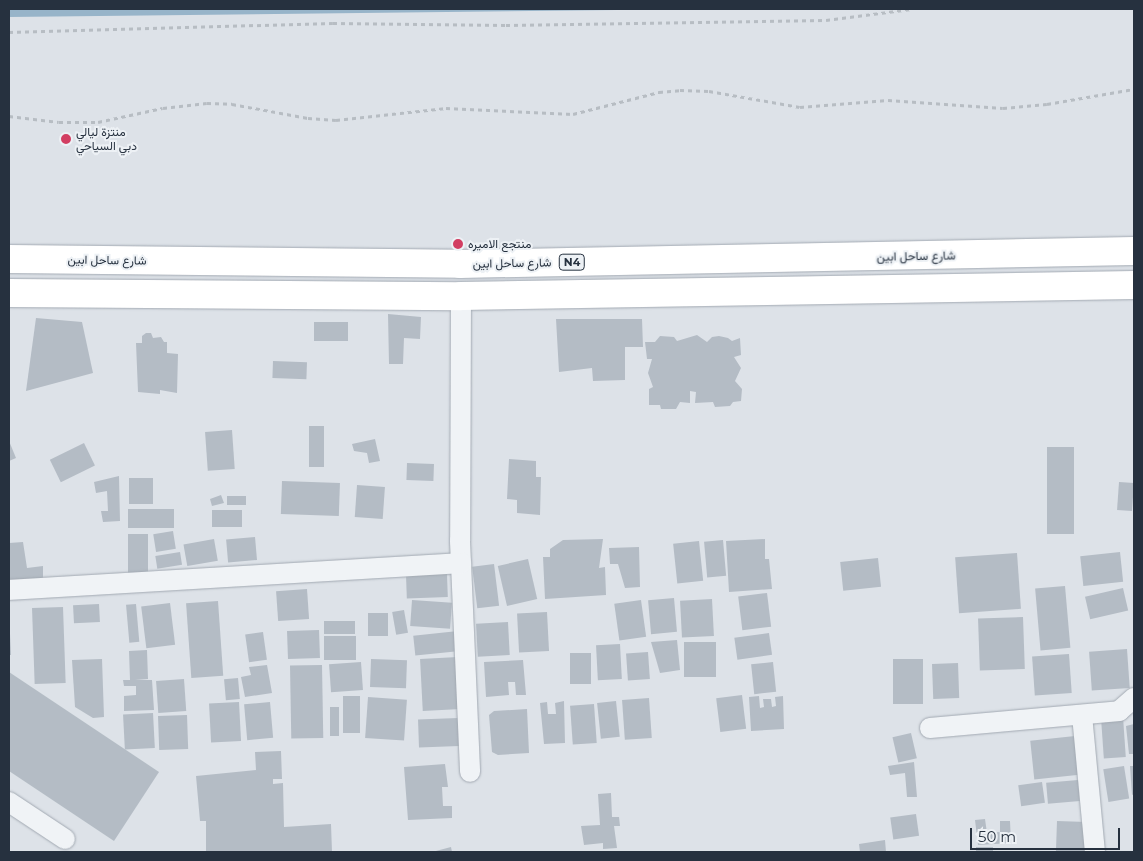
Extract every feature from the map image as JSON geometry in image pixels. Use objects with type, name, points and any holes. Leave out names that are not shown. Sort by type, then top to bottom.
[{"type":"highway","name":"شارع ساحل ابين","points":[[9,259],[460,264],[1134,252]]},
{"type":"highway","points":[[460,264],[461,296]]},
{"type":"highway","points":[[9,293],[461,296],[1134,285]]},
{"type":"street","points":[[461,296],[461,563],[470,772]]},
{"type":"street","points":[[9,590],[461,563]]},
{"type":"street","points":[[930,728],[1118,712],[1134,698]]},
{"type":"street","points":[[1082,715],[1096,852]]},
{"type":"street","points":[[9,802],[65,839]]},
{"type":"path","points":[[9,32],[333,23],[506,25],[826,20],[911,9]]},
{"type":"path","points":[[9,116],[59,122],[98,122],[163,108],[207,103],[232,104],[308,118],[336,120],[446,108],[573,114],[659,92],[680,90],[709,91],[800,107],[888,100],[1003,108],[1047,104],[1134,89]]},
{"type":"water","points":[[9,9],[705,9],[9,17]]},
{"type":"building","points":[[388,314],[421,317],[420,339],[404,338],[403,364],[389,364]]},
{"type":"building","points":[[36,318],[82,322],[93,373],[26,391]]},
{"type":"building","points":[[556,319],[642,319],[643,347],[625,347],[625,380],[593,381],[592,368],[559,372]]},
{"type":"building","points":[[314,322],[348,322],[348,341],[314,341]]},
{"type":"building","points":[[146,333],[151,333],[153,338],[161,337],[164,342],[167,342],[167,353],[178,354],[177,393],[160,390],[160,394],[138,392],[136,343],[142,343],[142,336]]},
{"type":"building","points":[[697,335],[707,342],[712,337],[719,336],[732,341],[740,338],[741,355],[734,357],[741,368],[735,381],[742,389],[741,401],[733,402],[730,406],[715,407],[713,402],[695,403],[696,392],[690,391],[690,403],[680,402],[676,409],[661,409],[660,405],[649,405],[649,389],[653,387],[648,373],[652,359],[647,359],[645,342],[655,342],[660,336],[674,337],[677,341]]},
{"type":"building","points":[[273,361],[307,362],[306,379],[272,378]]},
{"type":"building","points":[[309,426],[324,426],[324,467],[309,467]]},
{"type":"building","points":[[232,430],[235,469],[208,471],[205,432]]},
{"type":"building","points":[[375,439],[380,461],[369,463],[367,453],[354,451],[352,444]]},
{"type":"building","points":[[9,441],[16,458],[9,461]]},
{"type":"building","points":[[84,443],[95,465],[61,482],[50,460]]},
{"type":"building","points":[[1047,447],[1074,447],[1074,534],[1047,534]]},
{"type":"building","points":[[509,459],[536,461],[536,477],[541,477],[540,515],[517,513],[517,500],[507,499]]},
{"type":"building","points":[[407,463],[434,464],[433,481],[406,480]]},
{"type":"building","points":[[119,476],[120,521],[103,522],[101,511],[108,511],[107,491],[96,493],[94,482]]},
{"type":"building","points":[[129,478],[153,478],[153,504],[129,504]]},
{"type":"building","points":[[282,481],[340,483],[339,516],[281,514]]},
{"type":"building","points":[[1119,482],[1134,483],[1132,511],[1117,510]]},
{"type":"building","points":[[357,485],[385,487],[383,519],[355,517]]},
{"type":"building","points":[[221,495],[224,503],[212,506],[210,499]]},
{"type":"building","points":[[227,496],[246,496],[246,505],[227,505]]},
{"type":"building","points":[[128,509],[174,509],[174,528],[128,528]]},
{"type":"building","points":[[212,510],[242,510],[242,527],[212,527]]},
{"type":"building","points":[[173,531],[176,549],[156,552],[153,534]]},
{"type":"building","points":[[128,534],[148,534],[148,575],[128,575]]},
{"type":"building","points":[[255,537],[257,560],[228,562],[226,540]]},
{"type":"building","points":[[214,539],[218,561],[187,566],[183,544]]},
{"type":"building","points":[[603,539],[599,568],[605,567],[606,595],[545,599],[543,557],[550,557],[550,549],[563,540]]},
{"type":"building","points":[[765,539],[765,559],[769,559],[772,589],[729,592],[726,541]]},
{"type":"building","points":[[723,540],[726,576],[707,578],[704,542]]},
{"type":"building","points":[[699,541],[703,581],[677,583],[673,544]]},
{"type":"building","points":[[23,542],[27,568],[43,566],[43,587],[9,589],[9,543]]},
{"type":"building","points":[[639,547],[640,587],[625,588],[618,564],[610,564],[609,548]]},
{"type":"building","points":[[180,552],[182,565],[157,569],[155,556]]},
{"type":"building","points":[[1120,552],[1123,582],[1083,586],[1080,556]]},
{"type":"building","points":[[1017,553],[1021,609],[959,613],[955,557]]},
{"type":"building","points":[[878,558],[881,587],[843,591],[840,562]]},
{"type":"building","points":[[528,559],[537,599],[507,606],[498,566]]},
{"type":"building","points":[[494,564],[499,606],[477,608],[472,567]]},
{"type":"building","points":[[447,574],[448,597],[407,598],[406,575]]},
{"type":"building","points":[[1065,586],[1070,648],[1041,650],[1035,589]]},
{"type":"building","points":[[1123,588],[1128,610],[1090,619],[1085,597]]},
{"type":"building","points":[[307,589],[309,619],[278,621],[276,591]]},
{"type":"building","points":[[767,593],[771,627],[742,630],[738,597]]},
{"type":"building","points":[[674,598],[677,632],[651,634],[648,600]]},
{"type":"building","points":[[712,599],[714,636],[682,638],[680,601]]},
{"type":"building","points":[[412,600],[452,603],[450,629],[410,626]]},
{"type":"building","points":[[641,600],[646,637],[619,640],[614,604]]},
{"type":"building","points":[[218,601],[223,676],[191,678],[186,603]]},
{"type":"building","points":[[170,603],[175,645],[146,648],[141,607]]},
{"type":"building","points":[[99,604],[100,622],[74,623],[73,605]]},
{"type":"building","points":[[136,604],[139,642],[129,643],[126,605]]},
{"type":"building","points":[[63,607],[66,683],[35,684],[32,608]]},
{"type":"building","points":[[404,610],[408,633],[396,635],[392,612]]},
{"type":"building","points":[[547,612],[549,651],[519,653],[517,614]]},
{"type":"building","points":[[368,613],[388,613],[388,636],[368,636]]},
{"type":"building","points":[[1023,617],[1025,669],[980,671],[978,619]]},
{"type":"building","points":[[324,621],[355,621],[355,634],[324,634]]},
{"type":"building","points":[[508,622],[510,655],[478,657],[476,624]]},
{"type":"building","points":[[319,630],[320,658],[288,659],[287,631]]},
{"type":"building","points":[[458,631],[460,651],[415,656],[413,636]]},
{"type":"building","points":[[263,632],[267,660],[249,662],[245,635]]},
{"type":"building","points":[[769,633],[772,655],[737,660],[734,638]]},
{"type":"building","points":[[10,634],[11,655],[9,655]]},
{"type":"building","points":[[324,636],[356,636],[356,660],[324,660]]},
{"type":"building","points":[[677,640],[680,670],[660,673],[651,642]]},
{"type":"building","points":[[684,642],[716,642],[716,677],[684,677]]},
{"type":"building","points":[[620,644],[622,679],[598,680],[596,645]]},
{"type":"building","points":[[1127,649],[1130,688],[1092,691],[1089,652]]},
{"type":"building","points":[[147,650],[148,679],[135,680],[152,680],[154,710],[124,711],[124,696],[136,695],[136,686],[124,686],[123,680],[130,680],[129,651]]},
{"type":"building","points":[[648,652],[650,679],[628,680],[626,654]]},
{"type":"building","points":[[570,653],[591,653],[591,684],[570,684]]},
{"type":"building","points":[[1069,654],[1072,693],[1035,695],[1032,657]]},
{"type":"building","points":[[458,657],[461,709],[423,711],[420,659]]},
{"type":"building","points":[[102,659],[104,717],[93,718],[75,707],[72,660]]},
{"type":"building","points":[[371,659],[407,660],[406,688],[370,687]]},
{"type":"building","points":[[893,659],[923,659],[923,704],[893,704]]},
{"type":"building","points":[[523,660],[526,695],[516,695],[515,682],[508,682],[509,695],[486,697],[484,662]]},
{"type":"building","points":[[361,662],[363,690],[331,692],[329,664]]},
{"type":"building","points":[[773,662],[776,692],[754,694],[751,664]]},
{"type":"building","points":[[958,663],[959,698],[933,699],[932,664]]},
{"type":"building","points":[[267,665],[272,693],[245,697],[241,677],[251,675],[249,667]]},
{"type":"building","points":[[322,665],[323,738],[291,739],[290,666]]},
{"type":"building","points":[[9,672],[159,772],[114,841],[9,771]]},
{"type":"building","points":[[238,678],[240,699],[226,700],[224,679]]},
{"type":"building","points":[[184,679],[186,711],[158,713],[156,681]]},
{"type":"building","points":[[742,695],[746,729],[720,732],[716,698]]},
{"type":"building","points":[[343,696],[360,696],[360,733],[343,733]]},
{"type":"building","points":[[759,696],[760,708],[764,707],[763,699],[771,699],[772,707],[776,706],[775,697],[783,696],[784,729],[751,731],[749,697]]},
{"type":"building","points":[[368,697],[407,700],[404,741],[365,738]]},
{"type":"building","points":[[649,698],[652,738],[625,740],[622,700]]},
{"type":"building","points":[[564,701],[565,743],[544,744],[540,703],[547,702],[548,714],[556,714],[555,703]]},
{"type":"building","points":[[616,701],[620,737],[601,739],[597,703]]},
{"type":"building","points":[[239,702],[241,741],[211,743],[209,704]]},
{"type":"building","points":[[270,702],[273,738],[247,740],[244,704]]},
{"type":"building","points":[[594,704],[597,743],[573,745],[570,706]]},
{"type":"building","points":[[330,707],[339,707],[339,736],[330,736]]},
{"type":"building","points":[[527,709],[529,753],[498,755],[492,752],[489,715],[494,711]]},
{"type":"building","points":[[153,713],[155,748],[125,750],[123,715]]},
{"type":"building","points":[[187,715],[188,749],[159,750],[158,716]]},
{"type":"building","points":[[1123,717],[1126,757],[1104,758],[1101,719]]},
{"type":"building","points":[[458,718],[459,746],[419,747],[418,719]]},
{"type":"building","points":[[1134,724],[1134,754],[1129,754],[1126,726]]},
{"type":"building","points":[[911,733],[917,758],[898,763],[892,737]]},
{"type":"building","points":[[1075,736],[1079,775],[1034,779],[1030,741]]},
{"type":"building","points":[[281,751],[282,779],[273,779],[273,784],[283,783],[284,827],[331,824],[332,852],[206,852],[206,821],[200,821],[196,776],[256,770],[255,752]]},
{"type":"building","points":[[914,762],[917,797],[907,797],[905,773],[890,775],[888,766]]},
{"type":"building","points":[[445,764],[448,787],[442,787],[443,806],[452,806],[452,818],[408,820],[404,767]]},
{"type":"building","points":[[1124,766],[1129,799],[1108,802],[1103,769]]},
{"type":"building","points":[[1130,766],[1134,766],[1134,794],[1132,795]]},
{"type":"building","points":[[1078,780],[1080,801],[1048,804],[1046,783]]},
{"type":"building","points":[[1042,782],[1045,803],[1021,806],[1018,785]]},
{"type":"building","points":[[611,793],[612,817],[619,817],[620,826],[614,826],[617,848],[603,849],[603,843],[584,845],[581,826],[600,825],[598,794]]},
{"type":"building","points":[[916,814],[919,836],[893,839],[890,818]]},
{"type":"building","points":[[985,819],[987,833],[1000,832],[1000,821],[1010,821],[1011,843],[978,845],[975,820]]},
{"type":"building","points":[[1057,821],[1087,822],[1086,852],[1056,851]]},
{"type":"building","points":[[885,840],[886,852],[860,852],[859,844]]},
{"type":"building","points":[[451,847],[452,852],[432,852]]},
{"type":"building","points":[[976,847],[993,847],[993,852],[976,852]]},
{"type":"place","name":"منتزة ليالي دبي السياحي","points":[[66,139]]},
{"type":"place","name":"منتجع الاميره","points":[[458,244]]}]
